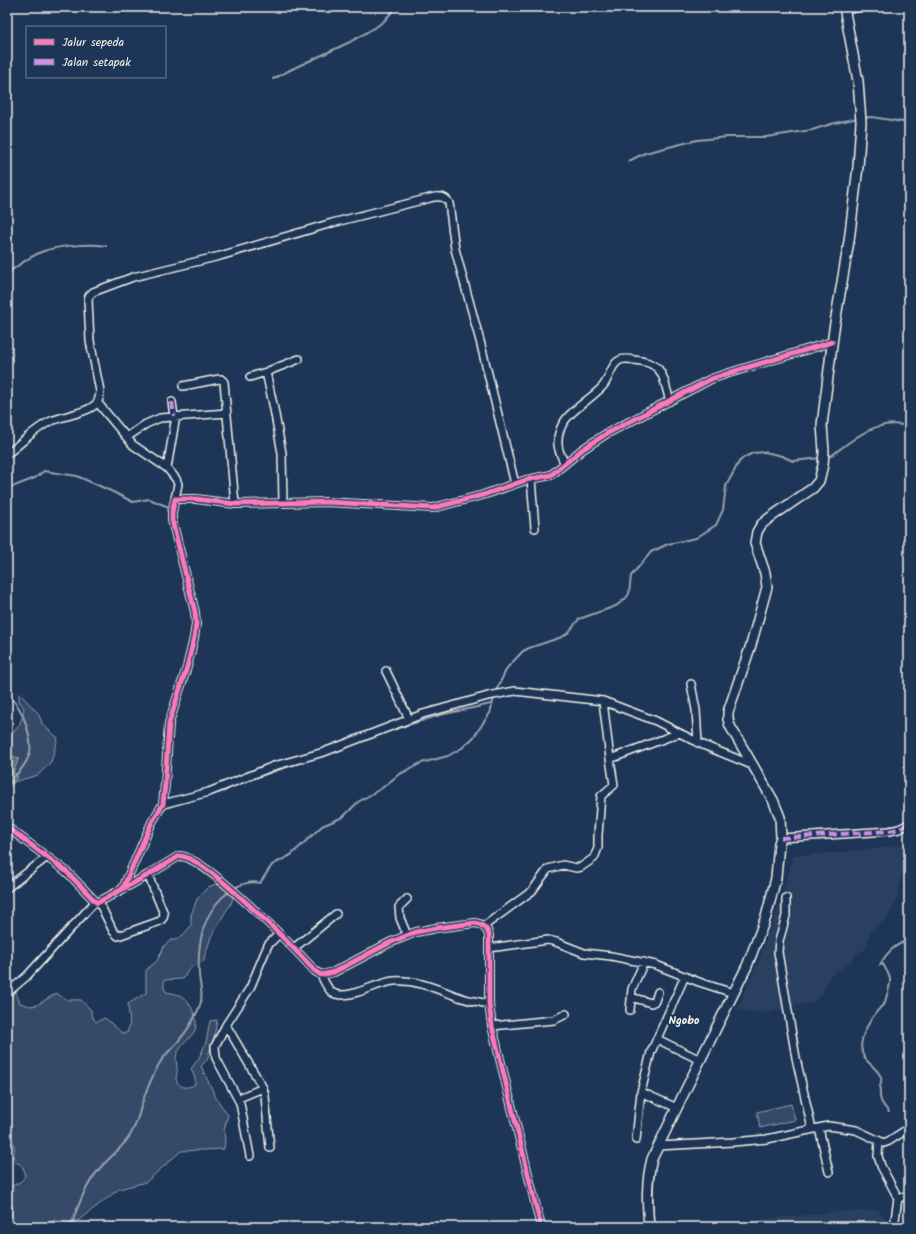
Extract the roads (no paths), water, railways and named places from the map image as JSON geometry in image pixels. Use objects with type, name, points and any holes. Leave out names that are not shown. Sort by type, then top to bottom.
[{"type":"main road","points":[[650,1227],[647,1202],[649,1169],[658,1146],[747,966],[772,899],[776,878],[779,843],[781,838],[780,817],[776,807],[730,726],[728,719],[729,706],[753,638],[767,587],[765,573],[757,553],[755,539],[761,525],[816,485],[823,465],[824,451],[822,425],[832,342],[849,240],[858,167],[861,118],[858,81],[844,9]]},
{"type":"street","points":[[844,9],[860,7]]},
{"type":"street","points":[[7,454],[46,423],[89,409],[97,402],[100,396],[100,391],[90,341],[88,300],[89,296],[93,292],[133,276],[220,256],[332,223],[430,198],[441,197],[449,203],[455,249],[482,348],[515,484]]},
{"type":"street","points":[[175,499],[196,499],[235,504],[327,502],[433,508],[483,495],[531,479],[551,475],[583,449],[606,434],[700,384],[719,376],[832,342]]},
{"type":"street","points":[[250,377],[299,359]]},
{"type":"street","points":[[565,464],[558,445],[560,428],[570,414],[602,387],[615,364],[619,360],[641,360],[658,367],[670,401]]},
{"type":"street","points":[[266,372],[282,453],[283,503]]},
{"type":"street","points":[[182,386],[221,379],[224,382],[235,504]]},
{"type":"street","points":[[97,402],[126,437],[139,450],[167,468],[176,479],[178,484],[172,510],[174,526],[195,612],[196,624],[187,667],[170,723],[162,804],[152,822],[123,888]]},
{"type":"street","points":[[167,468],[175,416],[172,402]]},
{"type":"street","points":[[126,437],[154,420],[175,416],[227,413]]},
{"type":"street","points":[[531,479],[534,528]]},
{"type":"street","points":[[386,670],[409,719]]},
{"type":"street","points":[[690,684],[696,710],[698,743]]},
{"type":"street","points":[[162,804],[209,792],[274,766],[324,752],[423,714],[488,696],[515,691],[603,701],[656,721],[698,743],[752,765]]},
{"type":"street","points":[[484,926],[532,891],[548,869],[563,865],[576,868],[581,867],[594,858],[598,848],[601,796],[614,785],[603,701]]},
{"type":"street","points":[[610,759],[679,733]]},
{"type":"street","points":[[781,838],[889,831],[909,824]]},
{"type":"street","points":[[7,827],[67,872],[97,902],[118,936],[160,921],[163,918],[164,914],[148,875]]},
{"type":"street","points":[[7,993],[27,976],[97,902],[148,875],[174,859],[183,856],[192,859],[228,885],[294,948],[315,971],[321,975],[330,991],[336,994],[357,992],[393,981],[409,981],[463,998],[489,1004]]},
{"type":"street","points":[[7,888],[46,857]]},
{"type":"street","points":[[786,898],[786,916],[779,941],[778,952],[796,1058],[829,1172]]},
{"type":"street","points":[[407,899],[398,907],[400,918],[407,936]]},
{"type":"street","points":[[294,948],[336,914]]},
{"type":"street","points":[[321,975],[334,972],[390,943],[416,932],[443,927],[475,924],[484,926],[489,934],[489,1004],[492,1026],[541,1227]]},
{"type":"street","points":[[250,1156],[239,1098],[216,1058],[215,1046],[226,1024],[250,988],[268,945],[279,934]]},
{"type":"street","points":[[489,948],[548,940],[584,953],[656,964],[733,993]]},
{"type":"street","points":[[630,1010],[632,989],[644,962]]},
{"type":"street","points":[[636,1140],[641,1092],[646,1070],[657,1039],[685,976]]},
{"type":"street","points":[[631,997],[651,1003],[655,1001],[658,992]]},
{"type":"street","points":[[492,1026],[552,1020],[566,1014]]},
{"type":"street","points":[[226,1024],[263,1088],[270,1148]]},
{"type":"street","points":[[657,1039],[700,1060]]},
{"type":"street","points":[[239,1098],[263,1088]]},
{"type":"street","points":[[641,1092],[677,1108]]},
{"type":"street","points":[[658,1146],[767,1139],[816,1128],[836,1126],[856,1130],[884,1142],[889,1141],[909,1128]]},
{"type":"street","points":[[879,1141],[878,1149],[881,1166],[898,1198],[894,1227]]},
{"type":"street","points":[[898,1198],[909,1195]]},
{"type":"waterway","points":[[273,79],[350,42],[376,27],[384,21],[396,7]]},
{"type":"waterway","points":[[863,118],[872,117],[909,123]]},
{"type":"waterway","points":[[629,161],[645,153],[697,140],[728,137],[766,137],[812,130],[858,118]]},
{"type":"waterway","points":[[7,273],[32,256],[47,250],[82,245],[106,246]]},
{"type":"waterway","points":[[827,457],[831,456],[858,436],[876,427],[897,424],[909,426]]},
{"type":"waterway","points":[[495,693],[507,668],[523,651],[562,637],[569,632],[579,619],[616,606],[626,598],[629,594],[631,576],[651,552],[668,544],[696,538],[716,525],[723,510],[726,486],[739,462],[743,458],[753,453],[765,452],[782,456],[793,461],[820,458]]},
{"type":"waterway","points":[[7,489],[35,478],[44,471],[77,476],[133,502],[149,499],[171,508]]},
{"type":"waterway","points":[[175,515],[178,531]]},
{"type":"waterway","points":[[192,587],[198,610]]},
{"type":"waterway","points":[[7,695],[19,708],[27,727],[30,741],[29,755],[24,765],[15,776]]},
{"type":"waterway","points":[[233,889],[246,883],[260,883],[272,865],[291,855],[322,826],[343,817],[358,802],[382,788],[398,775],[421,763],[448,756],[462,748],[474,737],[490,713],[494,698]]},
{"type":"waterway","points":[[392,730],[440,715],[491,704]]},
{"type":"waterway","points":[[172,729],[176,713]]},
{"type":"waterway","points":[[245,781],[339,750]]},
{"type":"waterway","points":[[7,787],[11,781]]},
{"type":"waterway","points":[[209,795],[225,791],[237,784]]},
{"type":"waterway","points":[[167,798],[168,791]]},
{"type":"waterway","points":[[163,811],[166,808],[176,804]]},
{"type":"waterway","points":[[71,1227],[86,1188],[100,1168],[132,1133],[152,1077],[164,1057],[186,1032],[197,1012],[201,1000],[199,951],[204,928],[213,908],[230,891]]},
{"type":"waterway","points":[[889,1112],[882,1104],[880,1098],[880,1075],[864,1057],[862,1043],[863,1035],[871,1020],[885,1003],[889,988],[889,975],[883,964],[880,965],[892,949],[909,939]]},
{"type":"district","name":"Ngobo","points":[[684,1020]]}]
